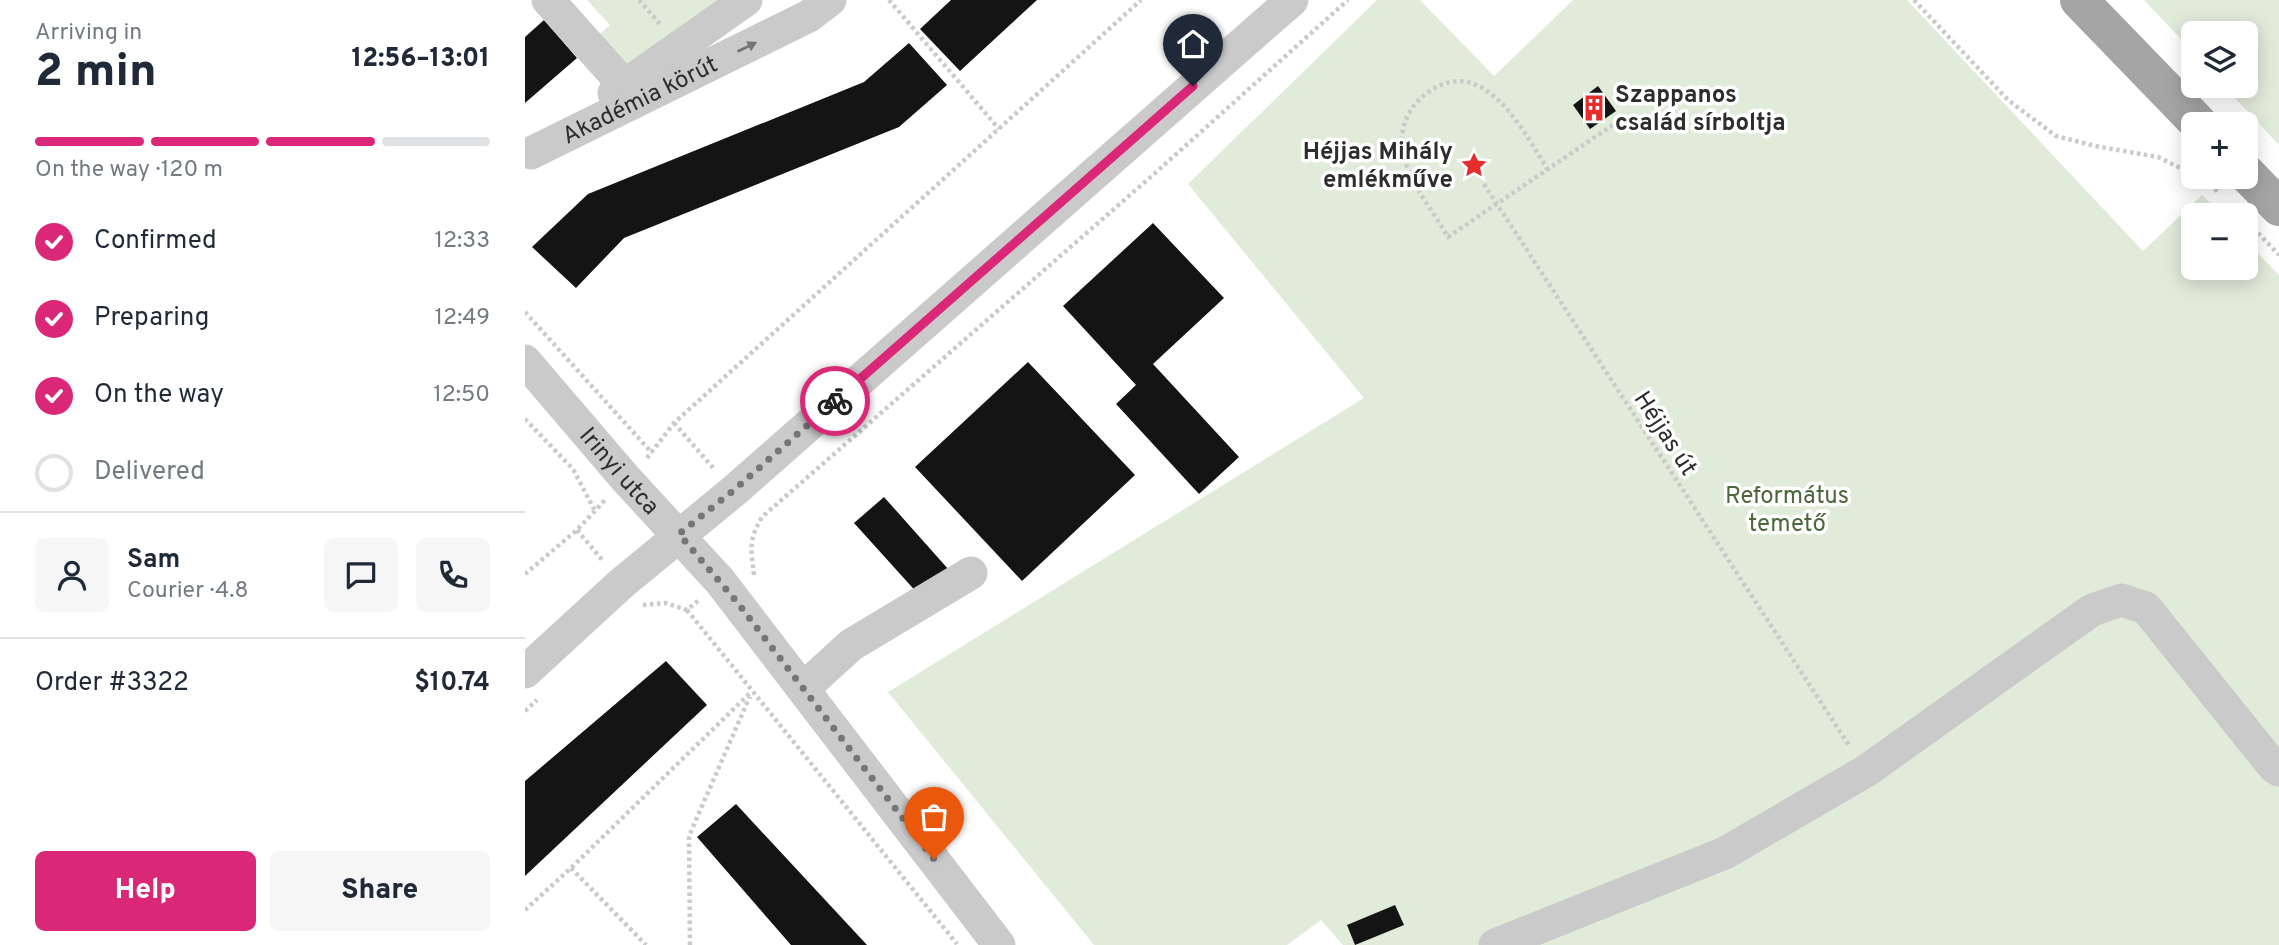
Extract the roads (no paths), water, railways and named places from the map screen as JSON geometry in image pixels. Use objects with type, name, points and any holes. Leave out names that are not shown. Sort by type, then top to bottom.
[{"type":"main road","points":[[2079,0],[2187,112]]},
{"type":"main road","points":[[2253,189],[2266,218]]},
{"type":"street","points":[[525,4],[530,0]]},
{"type":"street","points":[[548,0],[625,86]]},
{"type":"street","name":"Akadémia körút","points":[[528,156],[746,0]]},
{"type":"street","points":[[525,672],[679,534],[734,490],[1292,0]]},
{"type":"street","name":"Akadémia körút","points":[[528,156],[812,5]]},
{"type":"street","name":"Irinyi utca","points":[[525,361],[626,479],[720,581],[999,945]]},
{"type":"street","points":[[804,688],[851,645],[971,573]]},
{"type":"street","points":[[1495,945],[1725,853],[1865,771],[2092,610],[2121,600],[2146,608],[2279,770]]},
{"type":"place","name":"Szappanos család sírboltja","points":[[1594,108]]},
{"type":"place","name":"Héjjas Mihály emlékműve","points":[[1474,165]]},
{"type":"park label","name":"Református temető","points":[[1787,509]]}]
